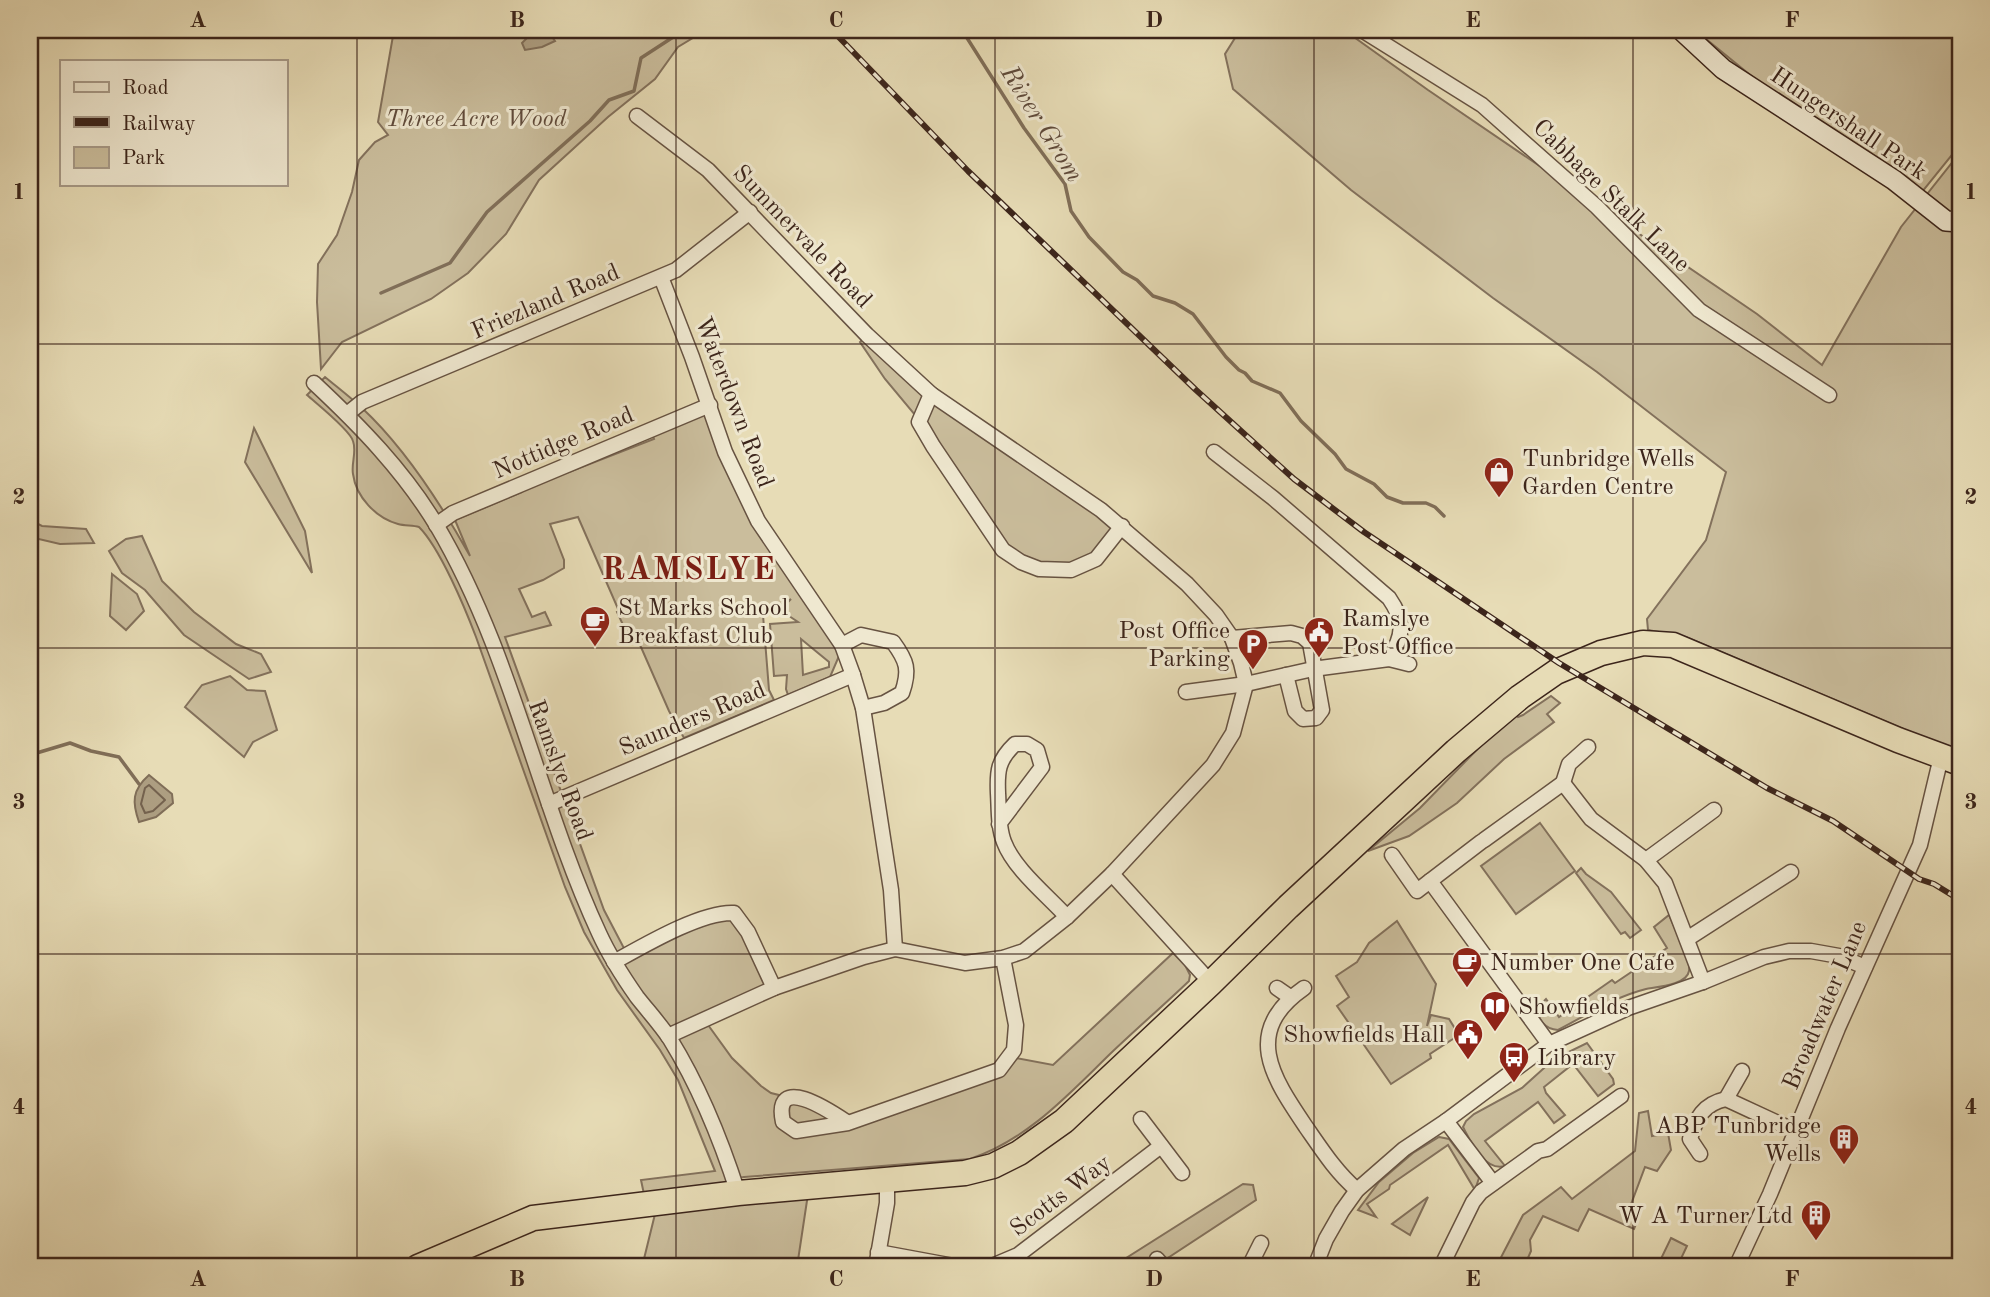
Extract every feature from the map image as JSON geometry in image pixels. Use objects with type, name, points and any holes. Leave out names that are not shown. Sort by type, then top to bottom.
[{"type":"highway","points":[[418,1267],[533,1218],[738,1193],[965,1173],[993,1166],[1019,1153],[1064,1121],[1211,983],[1288,906],[1466,742],[1545,678],[1601,653],[1643,643],[1673,645],[1951,760]]},
{"type":"street","name":"Cabbage Stalk Lane","points":[[1362,30],[1482,105],[1597,207],[1699,310],[1829,395]]},
{"type":"street","name":"Hungershall Park","points":[[1681,30],[1723,69],[1894,180],[1946,220],[1960,222]]},
{"type":"street","name":"Summervale Road","points":[[637,116],[708,170],[867,335],[931,394],[1122,526],[1187,583],[1233,639],[1246,684]]},
{"type":"street","name":"Friezland Road","points":[[347,414],[362,402],[676,270],[750,212]]},
{"type":"street","name":"Waterdown Road","points":[[661,277],[725,452],[758,520],[842,645],[853,675],[863,708],[891,890],[895,949]]},
{"type":"street","name":"Ramslye Road","points":[[313,383],[375,443],[406,481],[436,525],[484,620],[579,888],[614,962],[668,1036],[715,1131],[738,1193]]},
{"type":"street","points":[[931,394],[919,422],[1003,550],[1039,569],[1071,570],[1096,559],[1122,526]]},
{"type":"street","name":"Nottidge Road","points":[[436,525],[453,513],[710,405]]},
{"type":"street","points":[[1214,452],[1268,503],[1389,598],[1399,612],[1401,631],[1397,646],[1389,659]]},
{"type":"street","points":[[1233,639],[1291,633],[1303,636],[1310,643],[1321,698],[1322,710],[1315,718],[1303,719],[1295,712],[1286,675]]},
{"type":"street","points":[[842,645],[861,635],[893,642],[904,658],[907,677],[902,693],[884,703],[863,708]]},
{"type":"street","points":[[1186,692],[1246,684],[1314,669],[1389,659],[1409,664]]},
{"type":"street","name":"Saunders Road","points":[[549,804],[853,675]]},
{"type":"street","points":[[668,1036],[774,988],[895,949],[965,963],[1003,958],[1024,951],[1068,916],[1112,874],[1213,765],[1233,733],[1246,684]]},
{"type":"street","points":[[999,824],[1042,767],[1037,750],[1027,744],[1015,744],[1005,753],[997,772],[999,824],[1003,842],[1014,860],[1068,916]]},
{"type":"street","points":[[1392,855],[1417,891],[1563,783],[1569,764],[1588,747]]},
{"type":"street","name":"Broadwater Lane","points":[[1736,1267],[1920,845],[1951,760]]},
{"type":"street","points":[[1563,783],[1591,819],[1646,860],[1665,883],[1703,982]]},
{"type":"street","points":[[1646,860],[1714,810]]},
{"type":"street","points":[[1687,939],[1791,872]]},
{"type":"street","points":[[1112,874],[1211,983]]},
{"type":"street","points":[[1430,881],[1549,1044]]},
{"type":"street","points":[[614,962],[642,946],[713,915],[734,913],[748,932],[774,988]]},
{"type":"street","points":[[1315,1267],[1326,1239],[1357,1189],[1404,1149],[1549,1044],[1628,1008],[1764,957],[1789,951],[1811,951],[1839,956],[1865,967]]},
{"type":"street","points":[[848,1124],[999,1069],[1014,1050],[1016,1025],[1003,958]]},
{"type":"street","points":[[1277,988],[1290,997]]},
{"type":"street","points":[[1304,988],[1290,997],[1274,1020],[1267,1048],[1269,1066],[1284,1094],[1339,1174],[1357,1189]]},
{"type":"street","points":[[1726,1099],[1742,1071]]},
{"type":"street","points":[[1441,1267],[1473,1202],[1481,1192],[1538,1151],[1547,1149],[1620,1096]]},
{"type":"street","points":[[1700,1154],[1690,1139],[1694,1124],[1703,1109],[1726,1099],[1795,1131]]},
{"type":"street","points":[[1141,1119],[1182,1173]]},
{"type":"street","points":[[1446,1121],[1493,1182]]},
{"type":"street","name":"Scotts Way","points":[[980,1267],[992,1266],[1018,1255],[1161,1146]]},
{"type":"street","points":[[887,1180],[887,1203],[877,1260],[958,1267]]},
{"type":"street","points":[[1250,1267],[1261,1243]]},
{"type":"green space","name":"Three Acre Wood","points":[[394,30],[706,30],[678,47],[655,79],[608,117],[539,180],[506,234],[468,273],[431,299],[342,342],[321,369],[318,264],[337,235],[352,192],[359,160],[375,142],[388,135],[378,122]]},
{"type":"green space","points":[[1240,30],[1344,30],[1757,314],[1822,365],[1901,227],[1954,160],[1955,151],[1922,192],[1782,101],[1695,30],[1940,30],[1960,43],[1960,753],[1686,637],[1648,630],[1647,619],[1706,540],[1726,472],[1597,372],[1493,298],[1351,190],[1233,89],[1225,54]]},
{"type":"green space","points":[[866,336],[891,360],[1120,526],[1096,557],[1071,569],[1039,568],[1005,550],[921,422],[885,379],[860,342]]},
{"type":"green space","points":[[325,377],[362,408],[422,478],[470,556],[455,520],[522,492],[524,485],[565,467],[569,472],[654,439],[651,432],[710,407],[724,453],[842,649],[830,677],[788,695],[787,675],[774,676],[770,624],[798,622],[789,616],[786,604],[791,599],[763,615],[769,690],[774,700],[684,738],[637,638],[630,640],[578,517],[550,524],[564,560],[564,568],[519,589],[532,617],[545,612],[551,625],[505,637],[604,910],[628,956],[686,929],[732,916],[771,986],[703,1018],[732,1058],[771,1093],[795,1099],[849,1126],[1016,1058],[1053,1065],[1173,953],[1185,965],[1190,975],[1189,981],[1046,1115],[991,1151],[970,1159],[744,1177],[731,1179],[733,1189],[645,1199],[641,1180],[715,1171],[678,1080],[617,990],[584,932],[565,887],[476,637],[443,563],[419,527],[390,521],[368,505],[355,483],[354,445],[351,436],[307,395]],"holes":[[[801,639],[829,662],[829,667],[803,675]]]},
{"type":"green space","points":[[254,428],[305,531],[312,573],[245,462]]},
{"type":"green space","points":[[30,520],[42,526],[86,529],[94,543],[60,544],[30,537]]},
{"type":"green space","points":[[142,536],[162,581],[194,612],[236,644],[261,654],[271,672],[249,679],[184,635],[145,590],[122,573],[109,551],[126,539]]},
{"type":"green space","points":[[112,574],[137,594],[144,611],[126,630],[110,616]]},
{"type":"green space","points":[[230,676],[247,690],[265,691],[277,730],[253,742],[244,757],[185,707],[202,685]]},
{"type":"green space","points":[[1551,696],[1560,703],[1547,714],[1554,722],[1504,759],[1457,803],[1409,836],[1368,851],[1420,808],[1501,725],[1515,714],[1518,717],[1523,715]]},
{"type":"green space","points":[[1540,823],[1575,871],[1516,914],[1481,866]]},
{"type":"green space","points":[[1581,868],[1611,892],[1641,930],[1630,938],[1625,932],[1621,934],[1576,873]]},
{"type":"green space","points":[[1669,915],[1687,958],[1687,976],[1671,984],[1623,997],[1558,1030],[1543,1023],[1538,1007],[1546,999],[1559,1017],[1612,980],[1615,983],[1667,948],[1654,927]]},
{"type":"green space","points":[[1397,921],[1436,984],[1427,1026],[1431,1015],[1449,1019],[1459,1035],[1430,1054],[1431,1058],[1391,1084],[1337,1006],[1349,997],[1336,976],[1357,962],[1369,943]]},
{"type":"green space","points":[[1587,1043],[1614,1084],[1598,1096],[1573,1064],[1544,1087],[1565,1115],[1554,1123],[1538,1102],[1485,1141],[1505,1166],[1491,1165],[1475,1148],[1463,1127],[1466,1121],[1522,1088],[1554,1059]]},
{"type":"green space","points":[[1648,1111],[1652,1136],[1668,1133],[1671,1150],[1657,1171],[1645,1167],[1627,1215],[1638,1219],[1634,1229],[1589,1209],[1578,1231],[1543,1216],[1530,1240],[1531,1251],[1524,1267],[1496,1267],[1523,1215],[1561,1187],[1572,1199],[1635,1151],[1639,1113]]},
{"type":"green space","points":[[1439,1137],[1449,1139],[1479,1178],[1475,1190],[1448,1145],[1367,1204],[1376,1217],[1358,1210],[1379,1182],[1413,1153]]},
{"type":"green space","points":[[1243,1184],[1253,1185],[1256,1200],[1154,1267],[1112,1267]]},
{"type":"green space","points":[[808,1194],[797,1267],[642,1267],[656,1210]]},
{"type":"green space","points":[[1428,1197],[1410,1235],[1392,1224]]},
{"type":"green space","points":[[1671,1238],[1687,1246],[1677,1267],[1657,1267]]},
{"type":"water","points":[[535,30],[547,30],[555,41],[525,50],[522,43]]},
{"type":"water","points":[[149,775],[172,794],[173,803],[156,817],[139,822],[135,797],[139,786]]},
{"type":"waterway","points":[[381,293],[450,263],[487,212],[590,121],[609,100],[634,91],[641,58],[684,30]]},
{"type":"waterway","name":"River Grom","points":[[962,30],[1024,128],[1065,184],[1071,211],[1089,237],[1123,272],[1137,280],[1153,296],[1175,303],[1193,314],[1226,357],[1252,381],[1280,393],[1301,421],[1335,454],[1346,469],[1374,484],[1387,497],[1403,503],[1426,503],[1444,516]]},
{"type":"waterway","points":[[30,755],[70,743],[119,757],[139,784]]},
{"type":"railway","points":[[832,30],[968,171],[1196,390],[1294,479],[1364,532],[1559,663],[1767,788],[1833,821],[1919,879],[1934,884],[1960,900]]},
{"type":"place","name":"Tunbridge Wells Garden Centre","points":[[1499,499]]},
{"type":"place","name":"St Marks School Breakfast Club","points":[[595,648]]},
{"type":"place","name":"Ramslye Post Office","points":[[1319,659]]},
{"type":"place","name":"Post Office Parking","points":[[1253,671]]},
{"type":"place","name":"Number One Cafe","points":[[1467,989]]},
{"type":"place","name":"Showfields","points":[[1495,1033]]},
{"type":"place","name":"Showfields Hall","points":[[1468,1061]]},
{"type":"place","name":"Library","points":[[1514,1084]]},
{"type":"place","name":"ABP Tunbridge Wells","points":[[1844,1166]]},
{"type":"place","name":"W A Turner Ltd","points":[[1816,1242]]},
{"type":"district","name":"RAMSLYE","points":[[689,568]]}]
